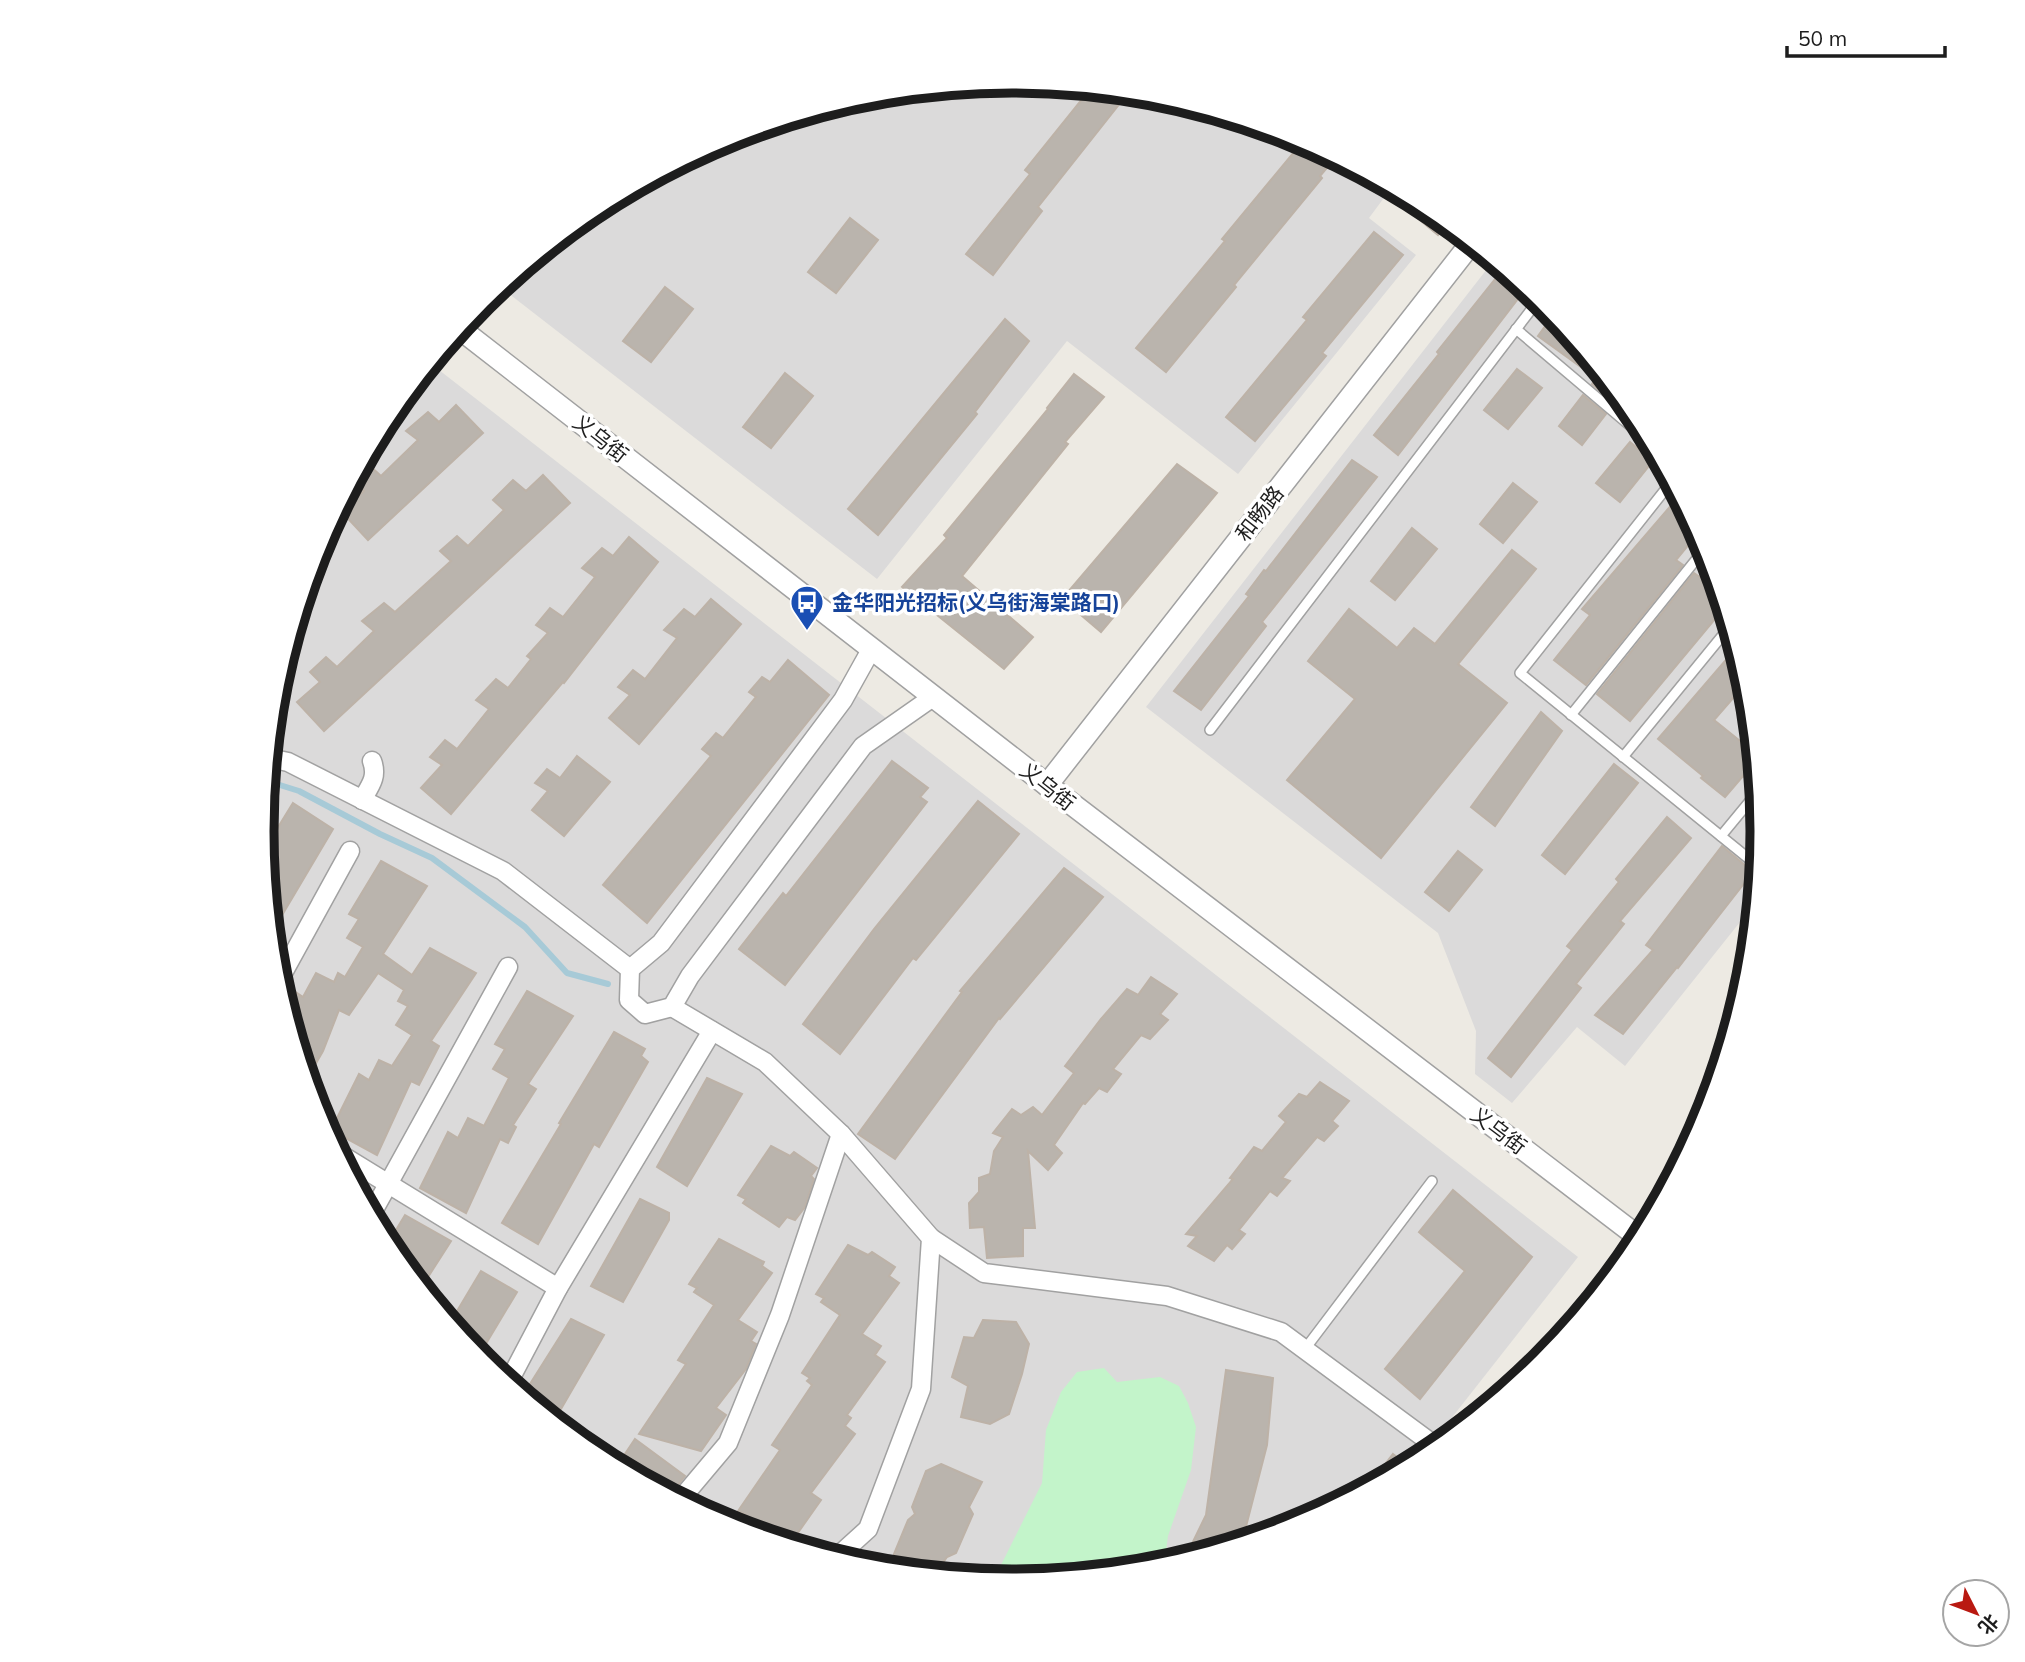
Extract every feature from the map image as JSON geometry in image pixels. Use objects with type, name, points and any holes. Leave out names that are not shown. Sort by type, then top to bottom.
[{"type":"street","name":"和畅路","points":[[1047,785],[1467,249]]},
{"type":"street","name":"义乌街","points":[[467,334],[1047,785],[1632,1232]]},
{"type":"street","points":[[872,648],[843,700],[686,910],[661,943],[630,969],[629,1000],[645,1014],[671,1007],[690,976],[863,746],[933,697]]},
{"type":"street","points":[[278,760],[288,762],[503,871],[630,969]]},
{"type":"street","points":[[362,800],[373,780],[375,770],[372,761]]},
{"type":"street","points":[[287,966],[350,851]]},
{"type":"street","points":[[376,1205],[508,967]]},
{"type":"street","points":[[671,1007],[765,1062],[841,1134],[930,1238],[984,1273],[1167,1296],[1281,1332],[1429,1441]]},
{"type":"street","points":[[513,1374],[558,1288],[712,1031]]},
{"type":"street","points":[[686,1493],[728,1443],[780,1315],[841,1134]]},
{"type":"street","points":[[352,1162],[558,1288]]},
{"type":"street","points":[[845,1550],[868,1530],[921,1389],[930,1238]]},
{"type":"lane","points":[[1210,730],[1533,307]]},
{"type":"lane","points":[[1517,330],[1628,424]]},
{"type":"lane","points":[[1666,488],[1520,673],[1750,860]]},
{"type":"lane","points":[[1571,715],[1698,557]]},
{"type":"lane","points":[[1623,757],[1724,634]]},
{"type":"lane","points":[[1721,836],[1750,801]]},
{"type":"lane","points":[[1305,1349],[1432,1181]]},
{"type":"shaded area","points":[[964,94],[1061,94],[1157,107],[1250,132],[1295,149],[1386,195],[1369,218],[1416,255],[1238,474],[1067,341],[877,579],[508,293],[563,245],[602,217],[686,169],[775,132],[821,118],[916,99]]},
{"type":"shaded area","points":[[1488,267],[1535,309],[1568,344],[1598,382],[1652,462],[1695,548],[1726,640],[1744,735],[1751,831],[1745,916],[1625,1066],[1577,1027],[1512,1103],[1475,1074],[1476,1031],[1438,933],[1146,707]]},
{"type":"shaded area","points":[[437,369],[1578,1257],[1440,1433],[1423,1445],[1339,1493],[1250,1530],[1157,1555],[1109,1563],[1061,1568],[964,1568],[868,1555],[821,1544],[730,1513],[686,1493],[602,1445],[563,1417],[490,1353],[457,1318],[399,1241],[373,1200],[330,1114],[313,1068],[288,975],[281,927],[274,831],[276,783],[288,687],[299,640],[330,548],[350,504],[373,462],[427,382]]},
{"type":"green space","points":[[1104,1368],[1117,1382],[1160,1377],[1179,1386],[1188,1403],[1196,1427],[1191,1470],[1168,1536],[1166,1553],[1061,1568],[998,1569],[1042,1483],[1046,1430],[1061,1392],[1077,1372]]},
{"type":"building","points":[[1084,96],[1121,102],[1038,207],[1042,211],[993,275],[966,254],[1030,174],[1025,170]]},
{"type":"building","points":[[1296,150],[1330,165],[1320,176],[1322,178],[1166,372],[1136,348],[1225,241],[1222,239]]},
{"type":"building","points":[[1398,202],[1442,230],[1438,235]]},
{"type":"building","points":[[850,218],[878,240],[836,293],[808,272]]},
{"type":"building","points":[[1374,232],[1403,255],[1322,353],[1326,356],[1255,441],[1226,417],[1307,320],[1303,317]]},
{"type":"building","points":[[1498,275],[1520,296],[1398,455],[1374,435],[1439,354],[1437,352]]},
{"type":"building","points":[[665,287],[693,309],[651,362],[623,341]]},
{"type":"building","points":[[1005,319],[1029,341],[975,412],[977,414],[878,535],[848,509]]},
{"type":"building","points":[[1548,323],[1593,376],[1538,336]]},
{"type":"building","points":[[1517,369],[1542,388],[1508,429],[1484,410]]},
{"type":"building","points":[[785,373],[813,396],[771,448],[743,427]]},
{"type":"building","points":[[1074,374],[1104,397],[1065,442],[1068,444],[962,576],[1033,637],[1004,669],[902,587],[947,538],[944,535]]},
{"type":"building","points":[[1595,379],[1612,401],[1592,384]]},
{"type":"building","points":[[1583,395],[1606,414],[1582,445],[1559,426]]},
{"type":"building","points":[[456,405],[483,433],[368,540],[345,515],[351,502],[364,491],[359,487],[371,466],[381,476],[418,440],[406,431],[428,412],[439,422]]},
{"type":"building","points":[[1630,442],[1652,462],[1620,502],[1596,483]]},
{"type":"building","points":[[1352,460],[1377,477],[1262,622],[1266,626],[1201,710],[1174,691],[1249,596],[1246,594],[1264,570],[1266,571]]},
{"type":"building","points":[[1177,464],[1217,493],[1101,632],[1062,599]]},
{"type":"building","points":[[543,475],[570,503],[324,731],[297,702],[320,682],[310,672],[326,657],[337,667],[374,631],[362,621],[384,603],[395,612],[451,561],[440,551],[457,536],[468,546],[504,510],[493,500],[513,480],[526,491]]},
{"type":"building","points":[[1513,483],[1537,502],[1503,543],[1480,524]]},
{"type":"building","points":[[1674,502],[1692,541],[1676,560],[1683,565],[1586,685],[1554,660],[1590,615],[1582,609]]},
{"type":"building","points":[[1412,528],[1437,549],[1395,600],[1371,581]]},
{"type":"building","points":[[629,537],[658,562],[564,683],[451,814],[421,788],[442,765],[430,757],[445,740],[457,749],[489,709],[476,700],[496,679],[508,688],[531,659],[527,656],[548,633],[536,625],[550,608],[563,617],[595,577],[582,568],[602,548],[613,556]]},
{"type":"building","points":[[1512,550],[1536,569],[1458,664],[1507,703],[1381,858],[1287,780],[1355,699],[1308,661],[1349,609],[1397,648],[1414,628],[1435,644]]},
{"type":"building","points":[[1694,573],[1708,583],[1718,615],[1630,721],[1597,694]]},
{"type":"building","points":[[711,599],[741,624],[639,744],[609,718],[630,695],[618,687],[633,670],[645,679],[677,638],[664,630],[684,609],[695,617]]},
{"type":"building","points":[[1730,656],[1738,693],[1714,720],[1745,745],[1749,781],[1743,776],[1725,797],[1658,739]]},
{"type":"building","points":[[788,660],[829,695],[647,923],[603,885],[711,756],[702,749],[716,733],[723,738],[756,697],[749,692],[762,677],[770,682]]},
{"type":"building","points":[[1541,712],[1562,731],[1495,826],[1471,807]]},
{"type":"building","points":[[577,756],[610,782],[564,836],[532,810],[548,791],[535,783],[547,769],[560,778]]},
{"type":"building","points":[[892,761],[928,788],[920,797],[927,802],[785,985],[739,949],[783,893],[786,896]]},
{"type":"building","points":[[1614,764],[1638,783],[1565,874],[1542,855]]},
{"type":"building","points":[[978,801],[1019,834],[916,960],[913,958],[840,1054],[803,1024],[874,929]]},
{"type":"building","points":[[293,803],[333,829],[280,918],[276,879],[274,834]]},
{"type":"building","points":[[1667,817],[1691,838],[1620,921],[1624,924],[1576,984],[1581,988],[1511,1077],[1488,1058],[1572,950],[1567,946],[1619,882],[1616,879]]},
{"type":"building","points":[[1722,846],[1749,869],[1749,877],[1623,1034],[1595,1015],[1653,950],[1646,945]]},
{"type":"building","points":[[1458,851],[1482,870],[1449,911],[1425,892]]},
{"type":"building","points":[[381,861],[427,886],[383,954],[412,975],[430,948],[476,973],[431,1041],[439,1046],[419,1085],[411,1081],[377,1155],[339,1135],[334,1123],[359,1074],[369,1080],[379,1060],[392,1066],[412,1035],[396,1025],[408,1006],[398,1001],[404,990],[378,973],[349,1015],[339,1010],[313,1068],[292,994],[294,991],[303,997],[316,973],[334,982],[338,973],[345,977],[363,947],[347,938],[359,919],[349,914]]},
{"type":"building","points":[[1064,868],[1103,897],[999,1018],[895,1159],[858,1134],[962,992],[960,991]]},
{"type":"building","points":[[1151,977],[1177,994],[1160,1014],[1168,1020],[1150,1039],[1141,1035],[1113,1069],[1121,1074],[1107,1092],[1099,1088],[1083,1103],[1054,1145],[1062,1153],[1048,1170],[1028,1151],[1035,1228],[1023,1228],[1023,1256],[987,1258],[984,1227],[970,1228],[969,1203],[979,1192],[979,1178],[990,1174],[994,1151],[1003,1137],[993,1133],[1012,1109],[1021,1115],[1033,1107],[1042,1115],[1074,1073],[1065,1066],[1101,1019],[1127,989],[1138,995]]},
{"type":"building","points":[[527,991],[573,1016],[528,1084],[536,1089],[513,1125],[516,1127],[508,1143],[500,1139],[466,1213],[420,1188],[448,1132],[458,1138],[468,1118],[484,1126],[509,1078],[493,1069],[505,1049],[495,1044]]},
{"type":"building","points":[[614,1032],[645,1049],[641,1056],[648,1062],[599,1147],[594,1144],[538,1244],[502,1223]]},
{"type":"building","points":[[707,1078],[742,1094],[687,1186],[657,1167]]},
{"type":"building","points":[[1320,1082],[1349,1101],[1332,1121],[1338,1126],[1324,1141],[1317,1137],[1282,1178],[1290,1181],[1277,1196],[1270,1191],[1239,1230],[1245,1234],[1232,1249],[1227,1245],[1214,1261],[1188,1246],[1197,1236],[1186,1234],[1233,1179],[1230,1178],[1254,1147],[1262,1151],[1286,1122],[1279,1116],[1299,1094],[1307,1097]]},
{"type":"building","points":[[771,1146],[790,1156],[794,1152],[817,1168],[811,1176],[814,1179],[805,1207],[795,1220],[787,1217],[779,1227],[743,1203],[746,1199],[738,1195]]},
{"type":"building","points":[[1453,1190],[1532,1257],[1420,1399],[1385,1369],[1465,1271],[1419,1232]]},
{"type":"building","points":[[640,1199],[669,1213],[669,1220],[623,1302],[591,1286]]},
{"type":"building","points":[[405,1215],[451,1241],[427,1279],[394,1233]]},
{"type":"building","points":[[719,1239],[764,1262],[762,1266],[772,1273],[738,1320],[757,1332],[751,1341],[756,1344],[746,1369],[716,1408],[726,1415],[701,1451],[639,1434],[686,1364],[678,1360],[714,1305],[694,1292],[697,1288],[689,1284]]},
{"type":"building","points":[[848,1245],[868,1255],[872,1252],[895,1267],[889,1276],[899,1283],[862,1334],[881,1346],[875,1355],[885,1362],[847,1415],[851,1418],[845,1426],[855,1434],[811,1493],[821,1500],[795,1536],[744,1518],[746,1515],[738,1511],[780,1450],[772,1445],[812,1385],[807,1381],[810,1378],[802,1373],[840,1315],[821,1302],[824,1298],[816,1294]]},
{"type":"building","points":[[481,1271],[517,1292],[484,1347],[455,1315]]},
{"type":"building","points":[[571,1319],[604,1335],[559,1413],[528,1387]]},
{"type":"building","points":[[983,1320],[1016,1322],[1029,1344],[1009,1414],[990,1424],[961,1417],[968,1386],[952,1377],[964,1337],[974,1338]]},
{"type":"building","points":[[1226,1370],[1273,1378],[1267,1445],[1245,1532],[1190,1547],[1206,1515]]},
{"type":"building","points":[[635,1439],[685,1476],[676,1488],[623,1458]]},
{"type":"building","points":[[1393,1454],[1400,1459],[1382,1470],[1380,1471]]},
{"type":"building","points":[[941,1464],[982,1482],[969,1507],[973,1514],[956,1553],[947,1557],[941,1566],[894,1559],[908,1520],[915,1514],[912,1507],[926,1471]]},
{"type":"waterway","points":[[276,784],[299,791],[432,858],[525,927],[567,973],[608,984]]},
{"type":"place","name":"金华阳光招标(义乌街海棠路口)","points":[[807,632]]}]
